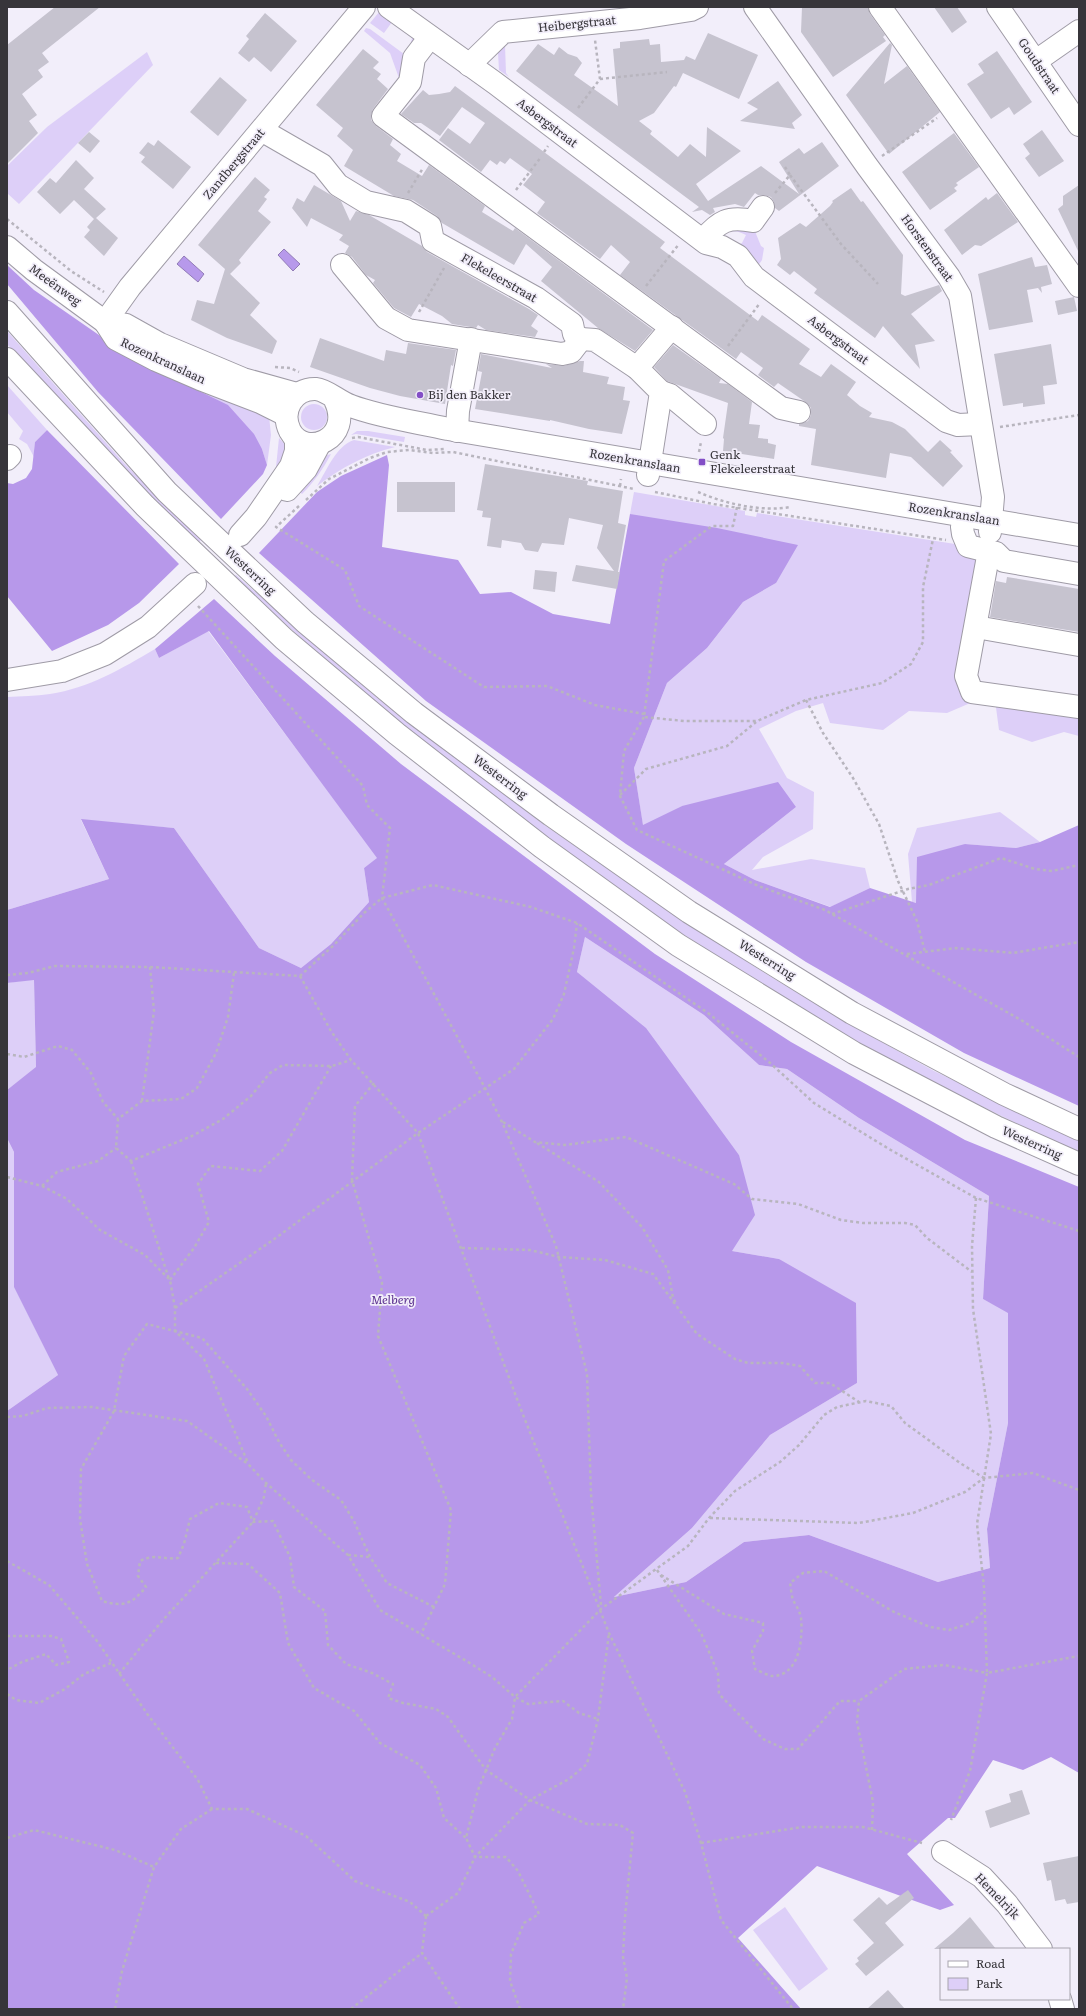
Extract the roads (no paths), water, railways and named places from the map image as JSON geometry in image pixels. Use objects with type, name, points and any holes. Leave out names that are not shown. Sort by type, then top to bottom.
[{"type":"main road","name":"Zandbergstraat","points":[[105,322],[119,302],[263,131],[364,7]]},
{"type":"main road","name":"Asbergstraat","points":[[389,7],[703,240],[738,256],[754,277],[946,421],[958,425],[988,426]]},
{"type":"main road","name":"Heibergstraat","points":[[469,65],[503,32],[640,18],[691,10],[697,7]]},
{"type":"main road","name":"Horstenstraat","points":[[754,7],[867,166],[950,277],[960,296],[988,426],[993,497],[990,534],[976,627],[966,676],[972,692],[1079,707]]},
{"type":"main road","points":[[880,7],[1079,286]]},
{"type":"main road","name":"Goudstraat","points":[[998,7],[1079,125]]},
{"type":"main road","points":[[1036,61],[1079,31]]},
{"type":"main road","points":[[430,37],[414,58],[410,82],[383,116],[781,408],[799,412]]},
{"type":"main road","name":"Flekeleerstraat","points":[[263,131],[322,165],[343,189],[366,202],[406,211],[430,226],[433,241],[536,298],[572,324],[574,334],[581,339]]},
{"type":"main road","points":[[703,240],[721,222],[740,218],[753,221],[763,207]]},
{"type":"main road","name":"Meeënweg","points":[[7,247],[34,270],[105,322]]},
{"type":"main road","points":[[342,265],[386,318],[408,330],[562,354],[571,352],[581,339],[595,340],[637,368],[661,392],[670,396],[705,424]]},
{"type":"main road","name":"Westerring","points":[[7,312],[167,492],[305,622],[414,714],[551,815],[689,912],[852,1013],[1004,1094],[1079,1129]]},
{"type":"main road","name":"Rozenkranslaan","points":[[105,322],[126,325],[160,344],[244,379],[297,394],[307,389],[318,389],[326,392],[335,400],[351,406],[457,431],[646,480],[990,534],[1079,546]]},
{"type":"main road","name":"Rozenkranslaan","points":[[105,322],[116,339],[129,346],[194,376],[238,392],[286,415]]},
{"type":"main road","points":[[637,368],[672,327]]},
{"type":"main road","points":[[457,431],[458,411],[471,339]]},
{"type":"main road","name":"Westerring","points":[[7,359],[145,506],[284,639],[397,734],[542,847],[678,945],[854,1053],[996,1127],[1079,1164]]},
{"type":"main road","points":[[646,480],[661,392]]},
{"type":"main road","points":[[256,517],[291,466],[296,451],[296,439],[286,422],[286,415],[290,401],[297,394]]},
{"type":"main road","points":[[240,535],[256,517],[291,486],[306,469],[340,422],[339,408],[335,400]]},
{"type":"main road","name":"Rozenkranslaan","points":[[296,439],[309,443],[360,424],[372,424],[646,480],[955,534],[1079,535]]},
{"type":"main road","points":[[990,534],[996,552],[1006,562],[1079,574]]},
{"type":"main road","points":[[7,680],[62,671],[105,654],[148,627],[195,584]]},
{"type":"main road","points":[[976,627],[1079,645]]},
{"type":"main road","name":"Hemelrijk","points":[[944,1852],[982,1877],[1007,1904],[1040,1948]]},
{"type":"place","name":"Bij den Bakker","points":[[420,395]]},
{"type":"place","name":"Genk Flekeleerstraat","points":[[702,462]]},
{"type":"park label","name":"Melberg","points":[[393,1300]]}]
